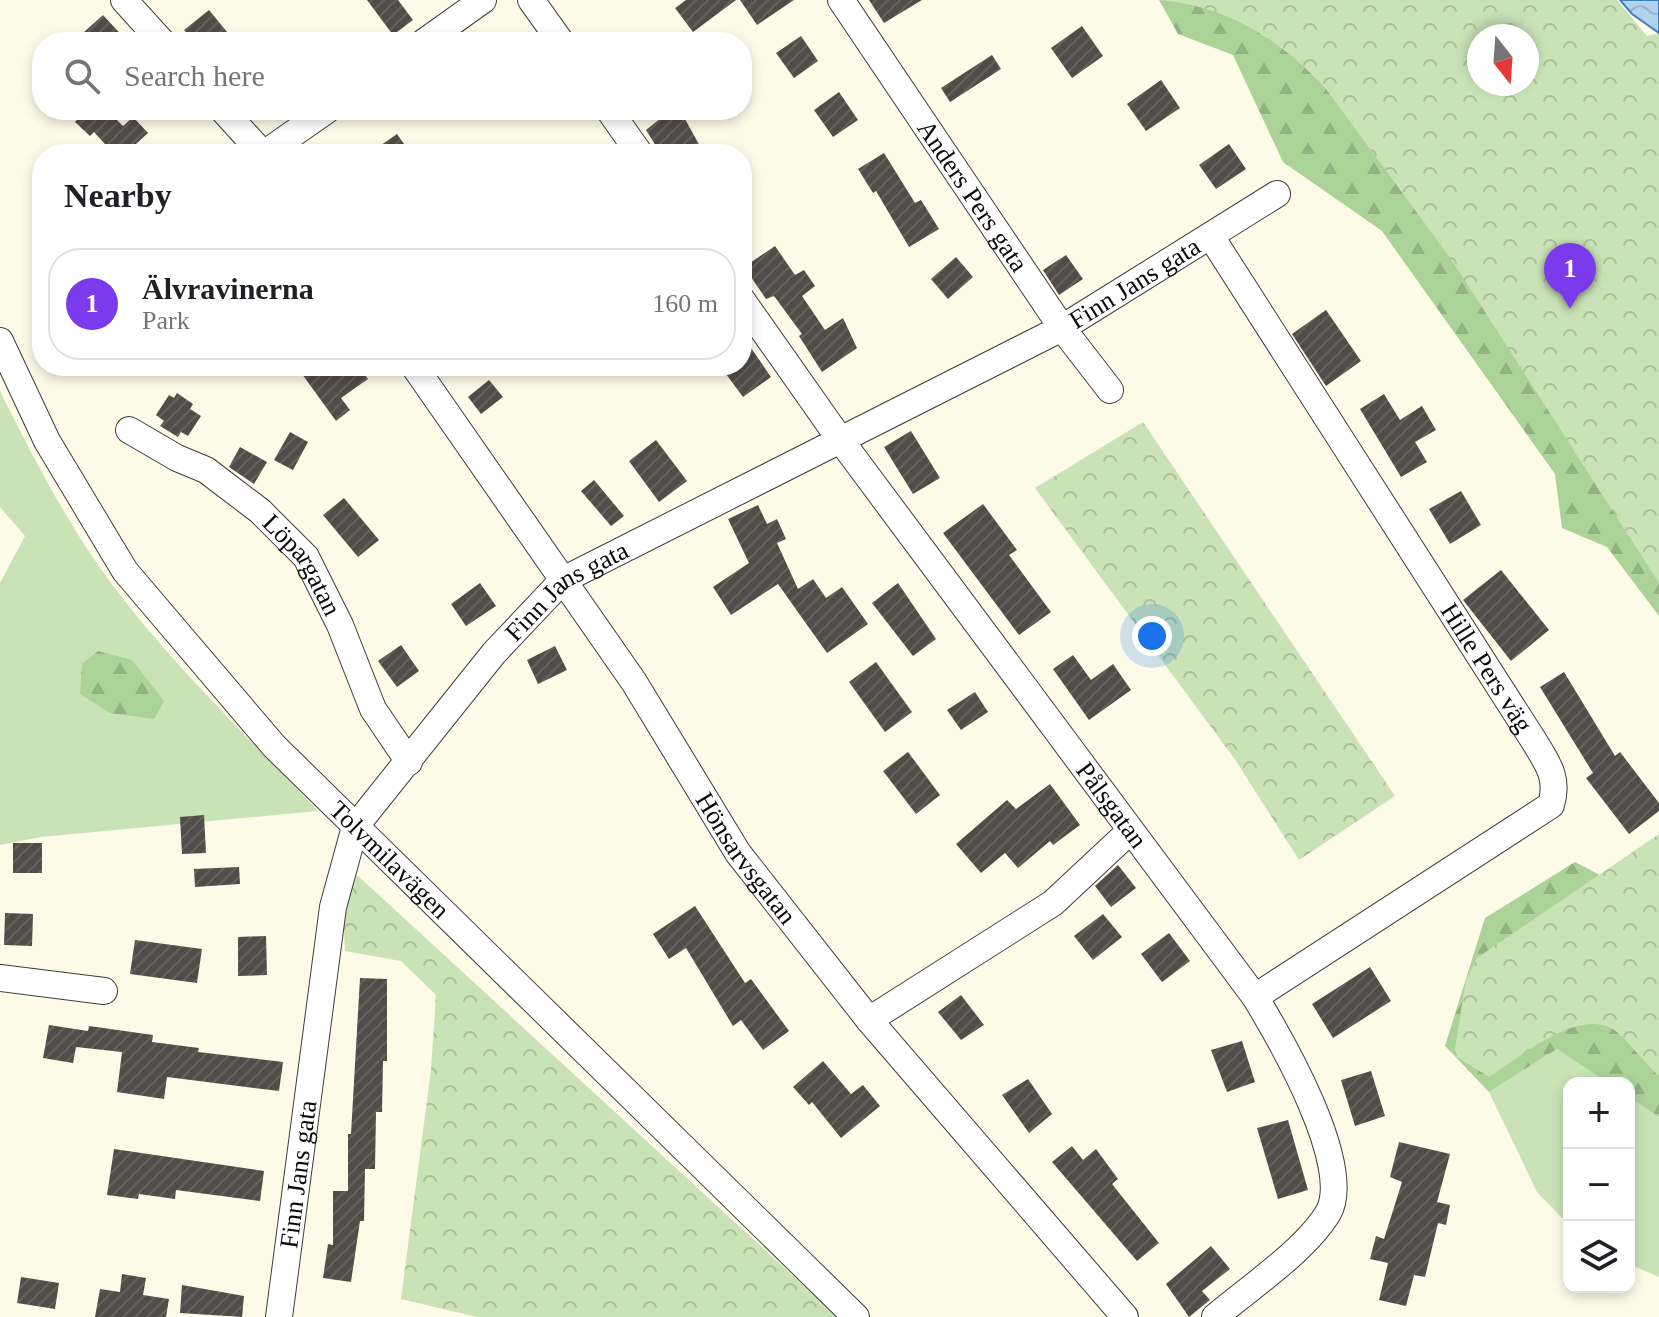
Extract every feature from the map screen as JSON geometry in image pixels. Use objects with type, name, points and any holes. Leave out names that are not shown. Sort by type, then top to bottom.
[{"type":"street","points":[[431,32],[446,10],[483,0]]},
{"type":"street","points":[[531,0],[554,32]]},
{"type":"street","name":"Anders Pers gata","points":[[841,0],[1062,328],[1110,390]]},
{"type":"street","points":[[138,5],[156,32]]},
{"type":"street","points":[[232,120],[255,144]]},
{"type":"street","points":[[278,144],[313,120]]},
{"type":"street","points":[[616,120],[633,144]]},
{"type":"street","name":"Finn Jans gata","points":[[279,1317],[333,907],[355,827],[494,653],[563,580],[1062,328],[1212,238],[1277,194]]},
{"type":"street","name":"Hille Pers väg","points":[[1212,238],[1554,773],[1555,789],[1551,805],[1255,997]]},
{"type":"street","name":"Pålsgatan","points":[[752,314],[839,438],[1255,997],[1309,1096],[1331,1171],[1330,1210],[1285,1257],[1215,1317]]},
{"type":"street","name":"Tolvmilavägen","points":[[0,341],[47,441],[125,571],[274,746],[856,1317]]},
{"type":"street","name":"Hönsarvsgatan","points":[[421,376],[634,682],[738,853],[869,1020],[1125,1317]]},
{"type":"street","name":"Löpargatan","points":[[129,430],[177,458],[206,470],[260,511],[306,557],[340,625],[373,709],[409,762]]},
{"type":"street","points":[[869,1020],[1053,903],[1130,831]]},
{"type":"street","points":[[0,978],[104,991]]},
{"type":"green space","points":[[1157,0],[1617,0],[1647,36],[1659,33],[1659,583],[1451,259],[1326,89],[1271,40],[1229,17],[1206,9]]},
{"type":"green space","points":[[1159,0],[1608,0],[1659,224],[1659,616],[1607,547],[1562,528],[1555,474],[1382,231],[1283,162],[1233,55],[1178,34]]},
{"type":"green space","points":[[0,391],[67,516],[117,590],[200,688],[318,811],[41,837],[0,845],[0,583],[25,536],[0,507]]},
{"type":"green space","points":[[1143,422],[1395,796],[1299,860],[1236,761],[1035,488]]},
{"type":"green space","points":[[98,651],[132,660],[164,701],[154,719],[110,713],[80,694],[82,664]]},
{"type":"green space","points":[[1659,834],[1659,1076],[1616,1032],[1596,1024],[1581,1025],[1547,1039],[1489,1077],[1454,1055],[1466,980],[1477,958]]},
{"type":"green space","points":[[1575,862],[1619,885],[1659,886],[1659,1117],[1635,1101],[1635,1077],[1599,1077],[1557,1049],[1489,1092],[1445,1046],[1485,918]]},
{"type":"green space","points":[[357,875],[838,1317],[477,1317],[401,1299],[431,1070],[436,995],[401,961],[345,951],[343,907]]},
{"type":"green space","points":[[1557,1049],[1599,1077],[1563,1077],[1563,1219],[1537,1192],[1489,1092]]},
{"type":"green space","points":[[1635,1101],[1659,1117],[1659,1277],[1635,1267]]},
{"type":"water","points":[[1620,0],[1659,0],[1659,33],[1632,14]]},
{"type":"building","points":[[367,0],[398,0],[413,20],[397,32],[391,32]]},
{"type":"building","points":[[686,0],[736,0],[693,32],[675,8]]},
{"type":"building","points":[[740,0],[794,0],[757,25]]},
{"type":"building","points":[[869,0],[922,0],[884,23]]},
{"type":"building","points":[[209,10],[227,32],[186,32],[184,30]]},
{"type":"building","points":[[103,15],[119,32],[84,32]]},
{"type":"building","points":[[1082,26],[1103,56],[1072,78],[1051,48]]},
{"type":"building","points":[[801,36],[818,61],[794,78],[776,53]]},
{"type":"building","points":[[992,55],[1001,69],[950,102],[941,88]]},
{"type":"building","points":[[1161,80],[1180,108],[1146,131],[1127,104]]},
{"type":"building","points":[[839,92],[858,120],[833,137],[814,110]]},
{"type":"building","points":[[117,120],[123,126],[130,120],[136,120],[148,133],[136,144],[105,144],[94,132],[90,136],[75,122]]},
{"type":"building","points":[[658,120],[686,120],[699,144],[655,144],[646,130]]},
{"type":"building","points":[[397,134],[404,144],[382,144]]},
{"type":"building","points":[[1229,144],[1246,169],[1216,189],[1199,165]]},
{"type":"building","points":[[884,153],[915,203],[921,200],[939,229],[909,247],[876,191],[873,193],[858,169]]},
{"type":"building","points":[[775,246],[795,275],[804,270],[815,286],[802,296],[825,330],[843,318],[857,348],[822,372],[799,336],[802,334],[774,296],[766,299],[752,279],[752,262]]},
{"type":"building","points":[[1066,255],[1083,279],[1059,295],[1043,270]]},
{"type":"building","points":[[956,257],[973,277],[948,299],[931,279]]},
{"type":"building","points":[[1326,310],[1361,361],[1326,386],[1292,334]]},
{"type":"building","points":[[752,349],[771,377],[743,397],[727,376],[752,376]]},
{"type":"building","points":[[303,376],[366,376],[368,379],[341,398],[350,410],[336,421]]},
{"type":"building","points":[[489,380],[503,397],[481,414],[468,397]]},
{"type":"building","points":[[177,393],[193,404],[190,409],[201,416],[188,436],[181,432],[178,437],[160,426],[164,421],[156,415],[169,395],[174,398]]},
{"type":"building","points":[[1384,394],[1400,420],[1422,406],[1436,430],[1415,442],[1427,462],[1401,477],[1360,409]]},
{"type":"building","points":[[911,431],[940,478],[913,494],[884,447]]},
{"type":"building","points":[[290,432],[308,442],[293,470],[274,460]]},
{"type":"building","points":[[656,440],[687,481],[659,502],[629,461]]},
{"type":"building","points":[[240,447],[267,462],[254,484],[229,467]]},
{"type":"building","points":[[594,480],[624,516],[611,526],[581,491]]},
{"type":"building","points":[[1461,491],[1481,525],[1450,544],[1429,509]]},
{"type":"building","points":[[344,498],[379,540],[358,557],[323,515]]},
{"type":"building","points":[[983,504],[1017,550],[1009,555],[1051,612],[1019,635],[943,533]]},
{"type":"building","points":[[758,505],[767,524],[777,519],[786,539],[777,543],[798,589],[813,579],[826,598],[842,587],[868,624],[827,653],[778,584],[731,615],[713,587],[749,563],[728,519]]},
{"type":"building","points":[[1501,570],[1549,630],[1511,661],[1463,600]]},
{"type":"building","points":[[480,583],[496,606],[466,626],[451,604]]},
{"type":"building","points":[[898,583],[936,639],[913,656],[872,603]]},
{"type":"building","points":[[401,645],[419,671],[397,687],[378,661]]},
{"type":"building","points":[[555,646],[567,670],[538,684],[527,660]]},
{"type":"building","points":[[1073,655],[1091,680],[1113,664],[1131,690],[1089,720],[1053,669]]},
{"type":"building","points":[[876,662],[912,712],[885,732],[849,682]]},
{"type":"building","points":[[1564,672],[1615,756],[1620,752],[1659,803],[1659,811],[1629,834],[1586,778],[1593,773],[1540,687]]},
{"type":"building","points":[[975,692],[988,712],[961,730],[947,710]]},
{"type":"building","points":[[908,752],[940,795],[916,814],[883,771]]},
{"type":"building","points":[[1050,784],[1080,825],[1053,845],[1050,841],[1018,868],[1005,853],[981,873],[956,844],[1007,800],[1016,809]]},
{"type":"building","points":[[204,815],[206,853],[182,854],[180,817]]},
{"type":"building","points":[[13,843],[42,843],[42,873],[13,873]]},
{"type":"building","points":[[1118,865],[1136,888],[1111,907],[1095,886]]},
{"type":"building","points":[[239,867],[240,884],[195,887],[194,869]]},
{"type":"building","points":[[695,906],[745,983],[751,979],[789,1031],[763,1050],[741,1020],[733,1026],[686,948],[669,959],[653,934]]},
{"type":"building","points":[[5,913],[33,914],[32,946],[4,945]]},
{"type":"building","points":[[1103,914],[1122,937],[1093,960],[1074,936]]},
{"type":"building","points":[[1169,933],[1190,961],[1162,982],[1141,954]]},
{"type":"building","points":[[266,936],[267,975],[238,976],[238,937]]},
{"type":"building","points":[[135,940],[202,949],[197,983],[130,974]]},
{"type":"building","points":[[1370,967],[1391,1001],[1333,1038],[1312,1004]]},
{"type":"building","points":[[360,978],[387,979],[387,1061],[383,1061],[382,1112],[376,1112],[375,1169],[365,1169],[364,1221],[360,1221],[351,1282],[323,1278],[328,1244],[333,1245],[333,1191],[348,1191],[348,1134],[351,1134]]},
{"type":"building","points":[[961,995],[984,1025],[961,1040],[938,1012]]},
{"type":"building","points":[[49,1025],[88,1031],[89,1026],[153,1035],[152,1042],[199,1048],[198,1052],[283,1062],[279,1091],[167,1077],[164,1099],[117,1092],[122,1052],[76,1047],[73,1063],[43,1058]]},
{"type":"building","points":[[1242,1041],[1255,1082],[1227,1092],[1211,1050]]},
{"type":"building","points":[[823,1061],[851,1094],[863,1085],[880,1106],[841,1138],[812,1102],[809,1105],[793,1087]]},
{"type":"building","points":[[1371,1071],[1385,1116],[1355,1126],[1341,1080]]},
{"type":"building","points":[[1028,1079],[1052,1114],[1029,1133],[1002,1095]]},
{"type":"building","points":[[1288,1120],[1308,1190],[1278,1199],[1257,1128]]},
{"type":"building","points":[[1399,1142],[1450,1154],[1437,1202],[1450,1205],[1446,1225],[1438,1223],[1425,1277],[1414,1275],[1406,1306],[1379,1300],[1388,1263],[1370,1259],[1376,1236],[1384,1239],[1402,1182],[1390,1177]]},
{"type":"building","points":[[1072,1146],[1083,1160],[1096,1149],[1118,1179],[1112,1184],[1159,1243],[1137,1261],[1052,1162]]},
{"type":"building","points":[[114,1149],[264,1171],[260,1201],[176,1190],[175,1199],[139,1194],[138,1199],[107,1195]]},
{"type":"building","points":[[1211,1246],[1230,1269],[1202,1291],[1210,1300],[1189,1317],[1166,1284]]},
{"type":"building","points":[[122,1274],[146,1278],[143,1295],[169,1299],[166,1317],[95,1317],[100,1289],[120,1292]]},
{"type":"building","points":[[21,1277],[59,1283],[55,1309],[17,1303]]},
{"type":"building","points":[[182,1285],[244,1296],[242,1317],[180,1313]]},
{"type":"place","name":"Älvravinerna","points":[[1570,309]]}]
